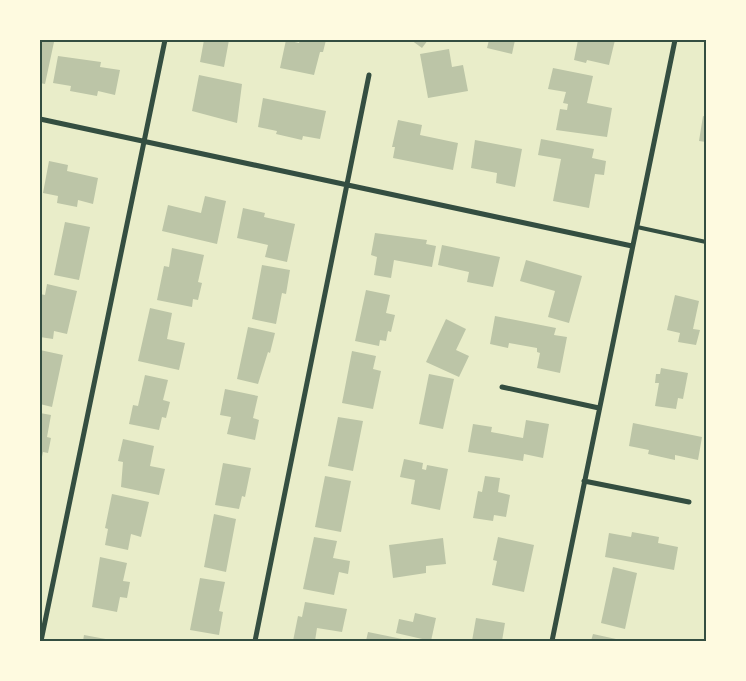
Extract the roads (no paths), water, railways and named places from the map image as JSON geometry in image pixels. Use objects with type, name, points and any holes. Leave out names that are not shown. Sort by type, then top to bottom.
[{"type":"street","points":[[41,641],[165,40]]},
{"type":"street","points":[[552,641],[675,40]]},
{"type":"street","points":[[255,641],[369,75]]},
{"type":"street","points":[[40,119],[632,246]]},
{"type":"street","points":[[502,387],[599,408]]},
{"type":"street","points":[[584,480],[689,502]]},
{"type":"lane","points":[[637,227],[706,242]]}]
